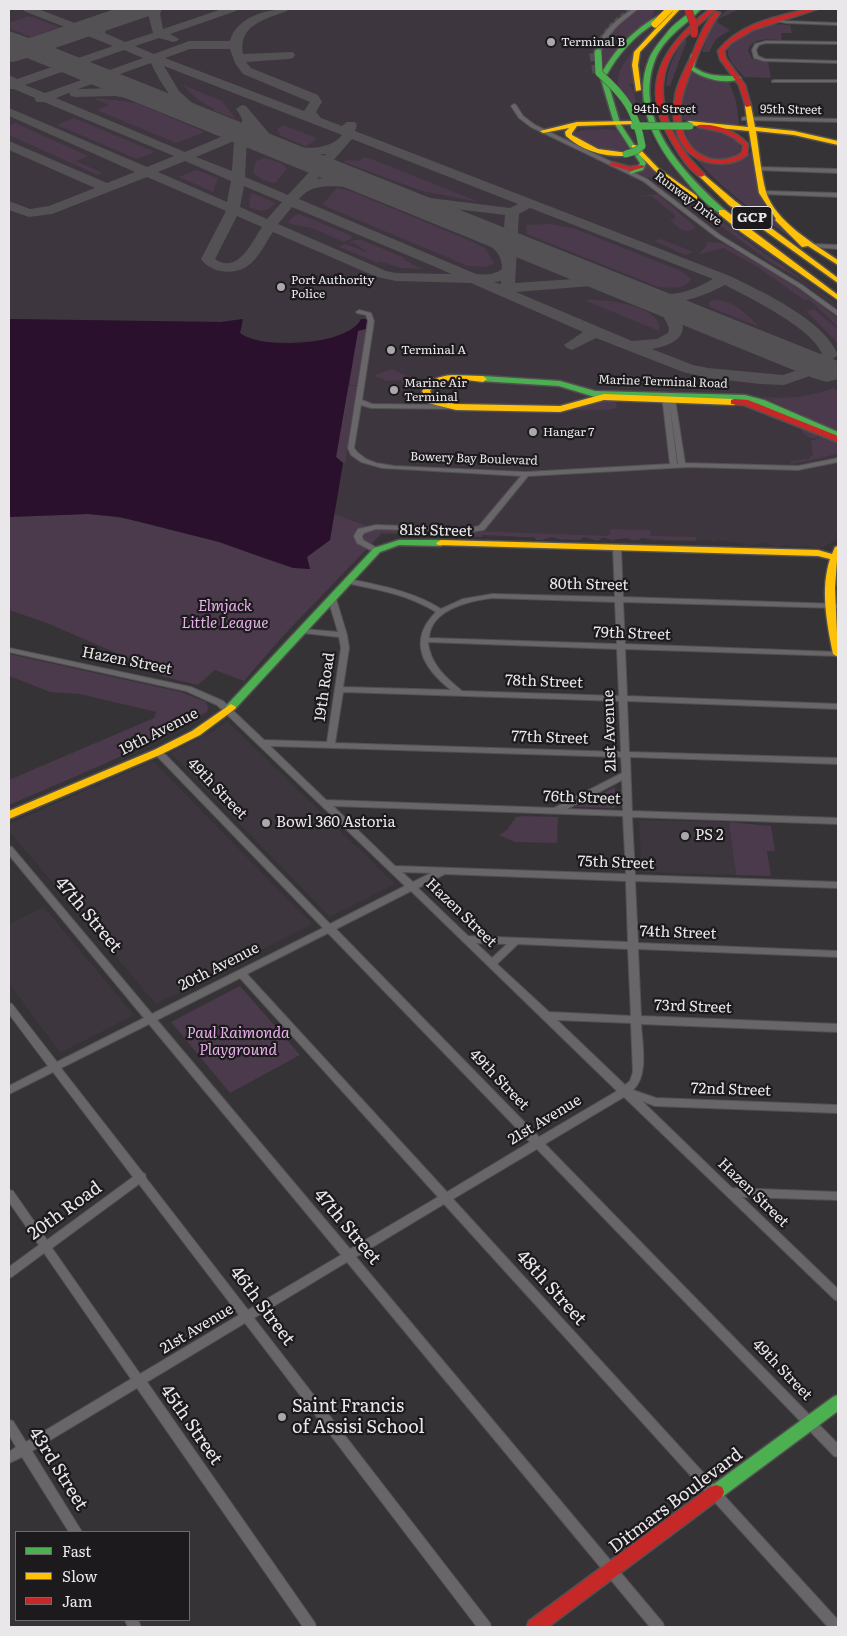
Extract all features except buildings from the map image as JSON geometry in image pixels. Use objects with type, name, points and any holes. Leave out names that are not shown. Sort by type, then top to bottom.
[{"type":"main road","points":[[608,93],[603,78],[605,71],[650,26],[671,9]]},
{"type":"main road","points":[[677,9],[656,19],[620,61],[613,73],[612,83],[628,125],[672,178],[700,202]]},
{"type":"main road","points":[[654,132],[639,94],[636,55],[642,44],[677,9]]},
{"type":"main road","points":[[676,144],[670,99],[677,73],[694,34],[694,25],[688,9]]},
{"type":"main road","name":"GCP","points":[[698,9],[668,33],[655,50],[650,62],[645,82],[645,95],[648,116],[654,132],[670,159],[692,185],[753,235],[838,298]]},
{"type":"main road","name":"GCP","points":[[713,9],[692,24],[678,38],[668,53],[661,69],[658,87],[659,104],[664,120],[676,144],[701,175],[724,197],[838,281]]},
{"type":"main road","points":[[693,125],[737,136],[746,145],[745,154],[733,160],[708,160],[693,153],[684,140],[677,118],[677,102],[681,86],[707,24],[723,9]]},
{"type":"main road","points":[[802,9],[737,35],[725,43],[721,51],[731,76],[746,98],[749,125],[763,193],[770,209],[789,232],[838,272]]},
{"type":"main road","points":[[774,20],[813,9]]},
{"type":"main road","points":[[598,53],[599,73],[622,94],[631,108]]},
{"type":"main road","points":[[695,54],[692,67],[700,74],[710,77],[731,76]]},
{"type":"main road","points":[[629,146],[636,151],[642,146],[628,125],[608,93],[602,87],[599,72],[625,88],[631,108],[628,125],[629,146],[643,165]]},
{"type":"main road","name":"94th Street","points":[[546,132],[578,124],[749,125],[838,143]]},
{"type":"main road","name":"94th Street","points":[[546,132],[628,125]]},
{"type":"main road","points":[[586,146],[568,135],[568,131],[579,128],[613,129],[629,146],[662,174],[700,202],[753,235]]},
{"type":"main road","points":[[546,132],[560,135],[604,154],[629,146]]},
{"type":"main road","points":[[612,164],[632,169],[638,169],[643,165]]},
{"type":"main road","points":[[632,173],[640,170],[643,165]]},
{"type":"main road","points":[[779,220],[838,263]]},
{"type":"main road","name":"Marine Terminal Road","points":[[838,435],[805,423],[748,402],[700,400],[681,404],[670,400],[595,394],[555,383],[451,378],[440,386],[438,391],[442,401],[453,407],[560,409],[600,398],[670,400],[748,398],[805,423],[838,440]]},
{"type":"main road","name":"81st Street","points":[[377,550],[400,544],[836,557]]},
{"type":"main road","name":"19th Avenue","points":[[9,815],[158,752],[196,733],[228,710],[377,550]]},
{"type":"main road","points":[[836,557],[829,583],[834,606],[838,654]]},
{"type":"main road","name":"Ditmars Boulevard","points":[[535,1627],[838,1402]]},
{"type":"street","points":[[598,53],[602,41],[610,30],[636,9]]},
{"type":"street","points":[[774,20],[838,24]]},
{"type":"street","points":[[838,43],[766,42],[757,44],[754,50],[758,58],[770,60],[838,62]]},
{"type":"street","points":[[774,81],[838,81]]},
{"type":"street","name":"Runway Drive","points":[[514,106],[524,120],[648,182],[718,236],[794,282],[838,314]]},
{"type":"street","name":"95th Street","points":[[749,125],[838,121]]},
{"type":"street","points":[[758,169],[838,170]]},
{"type":"street","points":[[763,193],[838,195]]},
{"type":"street","points":[[813,246],[838,246]]},
{"type":"street","name":"Bowery Bay Boulevard","points":[[359,312],[369,314],[371,321],[351,446],[353,452],[364,460],[379,466],[526,474],[678,465],[798,468],[838,460]]},
{"type":"street","points":[[670,400],[678,465]]},
{"type":"street","points":[[670,400],[678,465]]},
{"type":"street","name":"Marine Terminal Road","points":[[358,401],[377,406],[453,407]]},
{"type":"street","points":[[353,432],[360,424],[364,412],[377,406]]},
{"type":"street","points":[[377,550],[360,541],[358,536],[361,530],[376,526],[467,530],[481,528],[526,474]]},
{"type":"street","name":"21st Avenue","points":[[9,1458],[625,1091],[634,1083],[638,1076],[618,550]]},
{"type":"street","points":[[349,582],[402,592],[426,602],[441,612],[429,624],[424,640],[425,654],[433,667],[451,687],[460,693]]},
{"type":"street","name":"80th Street","points":[[441,612],[460,603],[492,596],[834,606]]},
{"type":"street","name":"19th Road","points":[[331,744],[345,648],[343,634],[332,599]]},
{"type":"street","name":"19th Road","points":[[303,631],[343,634]]},
{"type":"street","name":"79th Street","points":[[424,640],[838,654]]},
{"type":"street","name":"Hazen Street","points":[[9,650],[188,689],[208,696],[228,710],[838,1296]]},
{"type":"street","name":"78th Street","points":[[340,689],[838,706]]},
{"type":"street","name":"77th Street","points":[[262,743],[838,762]]},
{"type":"street","name":"49th Street","points":[[158,752],[838,1452]]},
{"type":"street","points":[[555,811],[627,774]]},
{"type":"street","name":"76th Street","points":[[324,803],[838,821]]},
{"type":"street","name":"47th Street","points":[[9,849],[658,1627]]},
{"type":"street","name":"75th Street","points":[[393,869],[838,885]]},
{"type":"street","name":"20th Avenue","points":[[9,1090],[443,870]]},
{"type":"street","name":"74th Street","points":[[467,939],[838,954]]},
{"type":"street","points":[[492,963],[516,941]]},
{"type":"street","name":"48th Street","points":[[241,972],[836,1627]]},
{"type":"street","name":"46th Street","points":[[9,1006],[485,1627]]},
{"type":"street","name":"73rd Street","points":[[547,1016],[838,1028]]},
{"type":"street","name":"72nd Street","points":[[625,1091],[655,1102],[838,1109]]},
{"type":"street","name":"20th Road","points":[[9,1273],[141,1177]]},
{"type":"street","points":[[730,1192],[838,1196]]},
{"type":"street","name":"45th Street","points":[[9,1194],[310,1627]]},
{"type":"street","name":"43rd Street","points":[[9,1425],[75,1531]]},
{"type":"shaded area","points":[[9,9],[692,9],[677,19],[659,37],[644,64],[640,83],[648,129],[655,144],[673,169],[700,197],[760,247],[838,304],[838,533],[835,535],[837,537],[836,540],[822,548],[786,545],[776,547],[765,543],[747,546],[718,540],[716,542],[706,540],[651,541],[642,538],[639,540],[627,538],[611,540],[603,537],[598,541],[584,537],[580,540],[570,538],[562,540],[552,537],[536,540],[534,537],[517,536],[491,537],[483,535],[481,537],[472,535],[464,537],[455,535],[446,537],[436,534],[427,536],[419,534],[402,535],[400,533],[384,535],[382,533],[332,529],[343,464],[336,457],[361,319],[358,325],[346,333],[326,340],[263,343],[247,338],[240,333],[243,319],[221,322],[9,319]]},
{"type":"shaded area","points":[[9,319],[221,322],[243,319],[240,333],[266,342],[285,343],[323,340],[340,335],[353,328],[361,319],[367,319],[366,329],[358,331],[336,457],[343,463],[330,540],[307,557],[310,569],[293,568],[219,542],[120,517],[88,514],[9,517]]},
{"type":"shaded area","points":[[227,721],[395,884],[330,917],[171,753],[214,731]]},
{"type":"shaded area","points":[[153,761],[312,924],[156,1004],[9,831],[9,824]]},
{"type":"shaded area","name":"PS 2","points":[[639,820],[729,822],[736,875],[642,872]]},
{"type":"shaded area","points":[[44,907],[134,1015],[60,1053],[9,983],[9,924]]},
{"type":"green space","points":[[641,9],[654,9],[653,16],[610,58],[603,68],[601,59],[605,41],[618,26]]},
{"type":"green space","points":[[728,9],[740,9],[718,19],[717,22],[730,30],[716,39],[709,52],[702,52],[711,25]]},
{"type":"green space","points":[[29,16],[59,27],[31,37],[9,28],[9,23]]},
{"type":"green space","points":[[775,24],[790,25],[792,33],[781,33],[782,40],[767,39],[758,41],[750,46],[748,50],[752,59],[768,62],[771,78],[744,77],[730,60],[729,48],[738,38]]},
{"type":"green space","points":[[684,39],[687,40],[670,86],[666,86],[672,62]]},
{"type":"green space","points":[[634,50],[634,84],[629,84],[635,95],[635,108],[621,98],[618,83],[622,67]]},
{"type":"green space","points":[[690,71],[729,82],[736,101],[739,123],[737,125],[681,120],[681,101]]},
{"type":"green space","points":[[183,85],[222,101],[236,119],[213,110],[197,99]]},
{"type":"green space","points":[[95,99],[136,103],[205,132],[176,143],[97,110],[109,105]]},
{"type":"green space","points":[[74,118],[155,152],[137,159],[57,125]]},
{"type":"green space","points":[[15,123],[88,156],[75,161],[103,173],[98,175],[9,135],[9,126]]},
{"type":"green space","points":[[283,125],[317,138],[306,147],[280,135],[277,129]]},
{"type":"green space","points":[[684,128],[721,133],[740,143],[741,153],[729,158],[708,158],[692,147]]},
{"type":"green space","points":[[608,129],[617,131],[630,150],[615,152],[599,150],[577,139],[572,133],[583,130]]},
{"type":"green space","points":[[751,152],[757,183],[765,205],[779,224],[802,246],[731,193],[693,156],[721,163]]},
{"type":"green space","points":[[266,158],[281,163],[287,169],[275,183],[263,180],[253,173],[256,161]]},
{"type":"green space","points":[[363,158],[369,158],[479,202],[422,191],[344,162],[346,160],[359,161]]},
{"type":"green space","points":[[647,164],[755,247],[804,281],[770,262],[660,181],[638,172],[644,170]]},
{"type":"green space","points":[[196,170],[218,178],[213,192],[179,177]]},
{"type":"green space","points":[[337,188],[348,190],[471,241],[485,248],[494,263],[486,267],[468,266],[327,207],[323,204]]},
{"type":"green space","points":[[251,193],[274,202],[274,205],[262,210],[249,207]]},
{"type":"green space","points":[[658,194],[695,228],[687,231],[678,227],[670,219],[674,219],[675,215],[651,196],[634,197]]},
{"type":"green space","points":[[299,214],[350,235],[353,238],[344,242],[312,228],[287,223],[295,215]]},
{"type":"green space","points":[[549,224],[573,228],[681,271],[691,279],[681,287],[658,287],[527,234],[526,225]]},
{"type":"green space","points":[[660,239],[696,253],[693,252],[685,255],[655,241]]},
{"type":"green space","points":[[362,240],[405,258],[403,259],[422,269],[401,268],[380,261],[378,263],[340,247],[345,244],[369,253],[354,243],[348,243]]},
{"type":"green space","points":[[705,242],[722,243],[773,272],[820,304],[838,319],[838,327],[809,299],[804,300],[761,269],[724,248],[699,254],[708,244]]},
{"type":"green space","points":[[584,300],[616,302],[642,309],[652,315],[658,322],[659,331]]},
{"type":"green space","points":[[720,300],[733,305],[760,327],[710,307],[709,302]]},
{"type":"green space","points":[[814,309],[838,329],[838,343],[806,311]]},
{"type":"green space","points":[[366,329],[357,385],[349,385],[358,331]]},
{"type":"green space","points":[[391,369],[422,382],[418,387],[411,387],[402,380],[386,381],[378,377],[375,378],[376,375]]},
{"type":"green space","points":[[348,386],[357,386],[345,464],[336,457]]},
{"type":"green space","points":[[833,388],[838,391],[838,431],[764,397],[798,397]]},
{"type":"green space","points":[[607,400],[614,401],[617,405],[616,408],[608,410],[576,410],[590,403]]},
{"type":"green space","points":[[801,428],[817,434],[818,440],[819,435],[838,443],[838,453],[790,464],[792,461],[810,459],[813,456],[811,440],[816,440],[816,438],[810,438],[802,432]]},
{"type":"green space","name":"Elmjack Little League","points":[[88,514],[139,521],[173,529],[222,543],[277,563],[310,569],[307,557],[330,540],[334,514],[369,527],[606,536],[611,534],[610,529],[650,530],[651,536],[696,537],[696,541],[642,538],[639,540],[627,538],[611,540],[603,537],[598,541],[584,537],[580,540],[552,537],[536,540],[534,537],[382,533],[282,637],[244,681],[215,670],[198,685],[164,677],[132,660],[47,623],[9,610],[9,517]]},
{"type":"green space","points":[[9,654],[181,692],[206,702],[207,712],[134,750],[9,805],[9,780],[154,718],[156,712],[80,694],[50,692],[9,676]]},
{"type":"green space","points":[[615,787],[615,808],[575,807]]},
{"type":"green space","points":[[516,817],[558,817],[557,843],[515,842],[499,835],[507,830]]},
{"type":"green space","points":[[729,822],[771,826],[775,851],[767,851],[771,876],[736,875]]},
{"type":"green space","name":"Paul Raimonda Playground","points":[[240,986],[300,1055],[230,1093],[171,1022]]},
{"type":"taxiway","points":[[28,9],[124,46]]},
{"type":"taxiway","points":[[156,9],[154,14],[159,34]]},
{"type":"taxiway","points":[[159,34],[232,9]]},
{"type":"taxiway","points":[[239,59],[235,44],[237,36],[242,29],[257,19],[283,9]]},
{"type":"taxiway","points":[[106,39],[99,34],[99,29],[103,24],[113,19]]},
{"type":"taxiway","points":[[124,46],[159,34]]},
{"type":"taxiway","points":[[159,34],[173,39]]},
{"type":"taxiway","points":[[154,58],[189,45],[235,45]]},
{"type":"taxiway","points":[[16,84],[124,46]]},
{"type":"taxiway","points":[[124,46],[154,58]]},
{"type":"taxiway","points":[[9,58],[10,53]]},
{"type":"taxiway","points":[[239,59],[289,55]]},
{"type":"taxiway","points":[[45,97],[154,58]]},
{"type":"taxiway","points":[[155,58],[350,134]]},
{"type":"taxiway","points":[[155,58],[174,93],[205,120]]},
{"type":"taxiway","points":[[239,59],[247,71],[314,98],[316,102],[309,113],[316,120]]},
{"type":"taxiway","points":[[9,79],[16,84]]},
{"type":"taxiway","points":[[10,86],[16,84]]},
{"type":"taxiway","points":[[16,84],[45,97]]},
{"type":"taxiway","points":[[75,93],[115,92],[154,99]]},
{"type":"taxiway","points":[[40,99],[45,97]]},
{"type":"taxiway","points":[[45,97],[185,156]]},
{"type":"taxiway","points":[[242,109],[249,117]]},
{"type":"taxiway","points":[[9,112],[147,172]]},
{"type":"taxiway","points":[[238,135],[249,123],[249,117]]},
{"type":"taxiway","points":[[249,117],[274,147],[309,152],[326,150],[342,143]]},
{"type":"taxiway","points":[[350,134],[347,129],[351,125]]},
{"type":"taxiway","points":[[228,129],[238,135]]},
{"type":"taxiway","points":[[291,201],[350,134]]},
{"type":"taxiway","points":[[350,134],[529,203]]},
{"type":"taxiway","points":[[185,156],[238,135]]},
{"type":"taxiway","points":[[238,135],[241,139],[238,179]]},
{"type":"taxiway","points":[[9,145],[106,188]]},
{"type":"taxiway","points":[[147,172],[185,156]]},
{"type":"taxiway","points":[[185,156],[238,179]]},
{"type":"taxiway","points":[[9,205],[29,213],[52,210],[147,172]]},
{"type":"taxiway","points":[[147,172],[233,209]]},
{"type":"taxiway","points":[[233,209],[238,179]]},
{"type":"taxiway","points":[[238,179],[291,201]]},
{"type":"taxiway","points":[[301,190],[322,182],[360,182]]},
{"type":"taxiway","points":[[384,192],[422,201],[512,212]]},
{"type":"taxiway","points":[[270,225],[291,201]]},
{"type":"taxiway","points":[[291,201],[474,279]]},
{"type":"taxiway","points":[[512,212],[529,203]]},
{"type":"taxiway","points":[[529,203],[725,279]]},
{"type":"taxiway","points":[[233,209],[270,225]]},
{"type":"taxiway","points":[[233,209],[208,259],[215,265],[229,267],[243,263],[250,256],[270,225]]},
{"type":"taxiway","points":[[509,270],[512,212]]},
{"type":"taxiway","points":[[270,225],[382,274],[396,277],[474,279]]},
{"type":"taxiway","points":[[476,229],[501,247],[509,263]]},
{"type":"taxiway","points":[[474,279],[489,279],[502,276],[509,270]]},
{"type":"taxiway","points":[[508,284],[509,270]]},
{"type":"taxiway","points":[[474,279],[578,325],[689,369],[708,373],[784,380],[801,374],[830,355],[826,346],[802,323],[767,301],[725,279]]},
{"type":"taxiway","points":[[640,295],[665,298],[684,297],[725,279]]},
{"type":"taxiway","points":[[498,289],[604,281]]},
{"type":"taxiway","points":[[634,345],[660,343],[675,334],[674,320],[667,311],[654,301]]},
{"type":"taxiway","points":[[572,345],[595,332]]},
{"type":"runway","points":[[28,48],[142,9]]},
{"type":"runway","points":[[9,40],[28,48]]},
{"type":"runway","points":[[13,53],[28,48]]},
{"type":"runway","points":[[28,48],[827,370]]},
{"type":"tunnel","points":[[595,53],[601,39],[610,28],[633,9]]},
{"type":"tunnel","points":[[593,53],[597,75]]},
{"type":"traffic: fast","points":[[632,173],[641,169],[643,163],[617,123],[603,76],[616,54],[634,35],[655,20],[678,9]]},
{"type":"traffic: fast","points":[[698,9],[669,33],[652,59],[646,85],[648,112],[659,139],[676,165],[697,189],[722,212]]},
{"type":"traffic: fast","points":[[598,53],[599,73],[620,92],[628,103],[638,124],[642,146],[636,151],[626,154]]},
{"type":"traffic: fast","points":[[694,55],[691,67],[701,74],[713,77],[738,78]]},
{"type":"traffic: fast","points":[[634,126],[690,126]]},
{"type":"traffic: fast","points":[[483,379],[560,384],[595,394],[745,398],[761,402],[838,435]]},
{"type":"traffic: fast","points":[[231,707],[377,550],[384,546],[399,543],[441,543]]},
{"type":"traffic: fast","points":[[716,1492],[838,1402]]},
{"type":"traffic: slow","points":[[655,24],[670,9]]},
{"type":"traffic: slow","points":[[638,90],[635,65],[637,52],[677,9]]},
{"type":"traffic: slow","points":[[748,106],[763,193],[769,205],[795,233],[838,263]]},
{"type":"traffic: slow","points":[[543,131],[577,124],[634,123]]},
{"type":"traffic: slow","points":[[689,123],[794,133],[838,143]]},
{"type":"traffic: slow","points":[[573,128],[568,132],[569,136],[582,144],[610,154],[626,154]]},
{"type":"traffic: slow","points":[[634,146],[656,169],[694,198]]},
{"type":"traffic: slow","points":[[701,175],[732,203],[838,281]]},
{"type":"traffic: slow","points":[[722,212],[838,298]]},
{"type":"traffic: slow","points":[[779,220],[805,245]]},
{"type":"traffic: slow","points":[[483,379],[444,378],[431,385],[426,391],[431,401],[456,407],[560,409],[604,397],[734,402]]},
{"type":"traffic: slow","points":[[441,543],[818,553],[838,558]]},
{"type":"traffic: slow","points":[[838,549],[831,575],[830,588],[831,614],[838,654]]},
{"type":"traffic: slow","points":[[9,815],[158,752],[196,733],[231,707]]},
{"type":"traffic: jam","points":[[688,9],[694,25],[694,34]]},
{"type":"traffic: jam","points":[[701,175],[682,153],[668,131],[661,110],[659,88],[663,67],[673,47],[690,28],[713,9]]},
{"type":"traffic: jam","points":[[748,106],[742,85],[723,59],[721,51],[729,42],[751,28],[814,9]]},
{"type":"traffic: jam","points":[[700,126],[719,129],[736,136],[746,145],[745,154],[737,159],[725,161],[712,161],[702,158],[687,146],[678,127],[677,107],[681,87],[703,34],[717,13]]},
{"type":"traffic: jam","points":[[612,164],[630,169],[642,167]]},
{"type":"traffic: jam","points":[[734,402],[745,402],[838,439]]},
{"type":"traffic: jam","points":[[535,1627],[716,1492]]},
{"type":"place","name":"Terminal B","points":[[551,42]]},
{"type":"place","name":"Port Authority Police","points":[[281,287]]},
{"type":"place","name":"Terminal A","points":[[391,350]]},
{"type":"place","name":"Marine Air Terminal","points":[[394,390]]},
{"type":"place","name":"Hangar 7","points":[[533,432]]},
{"type":"place","name":"Bowl 360 Astoria","points":[[266,823]]},
{"type":"place","name":"PS 2","points":[[685,836]]},
{"type":"place","name":"Saint Francis of Assisi School","points":[[282,1417]]}]
